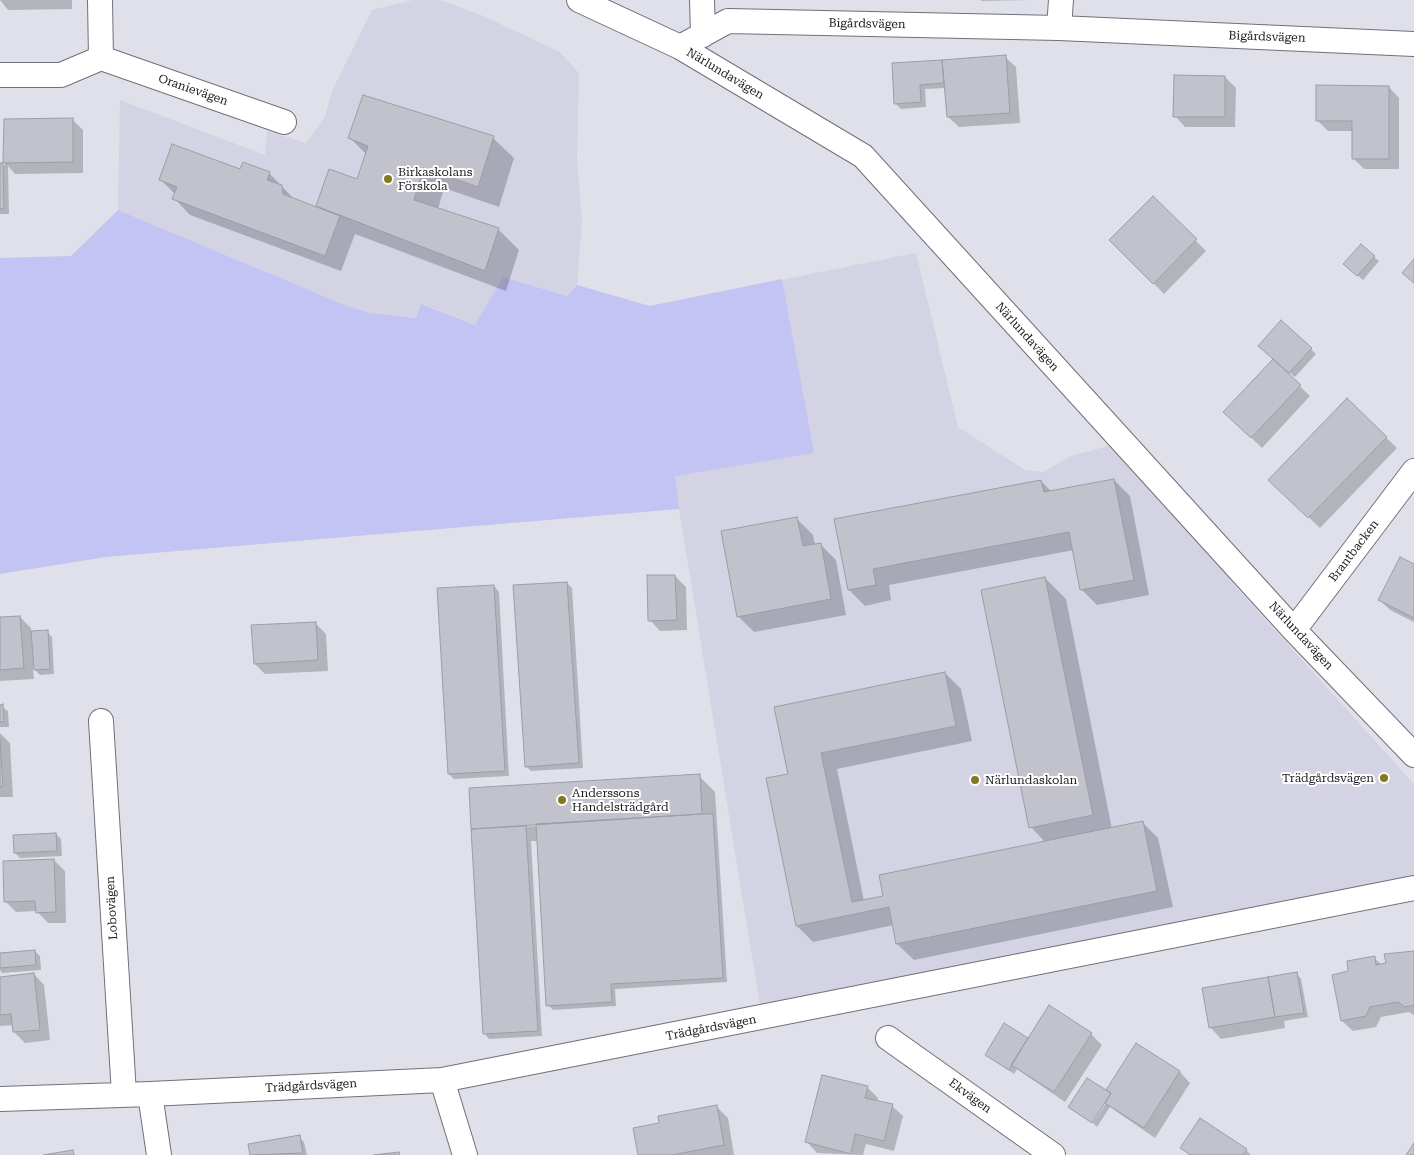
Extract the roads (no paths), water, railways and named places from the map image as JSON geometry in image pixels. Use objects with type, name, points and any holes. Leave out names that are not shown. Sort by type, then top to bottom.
[{"type":"street","points":[[0,75],[61,75],[102,58],[100,0]]},
{"type":"street","name":"Närlundavägen","points":[[579,0],[680,47],[863,156],[1294,630],[1414,754]]},
{"type":"street","points":[[702,0],[702,35]]},
{"type":"street","points":[[1060,28],[1062,0]]},
{"type":"street","name":"Bigårdsvägen","points":[[680,47],[728,21],[1060,28],[1414,44]]},
{"type":"street","name":"Oranievägen","points":[[102,58],[284,122]]},
{"type":"street","name":"Brantbacken","points":[[1294,630],[1414,471]]},
{"type":"street","name":"Lobovägen","points":[[101,721],[124,1094]]},
{"type":"street","name":"Trädgårdsvägen","points":[[0,1099],[442,1080],[1414,888]]},
{"type":"street","name":"Ekvägen","points":[[888,1038],[1053,1155]]},
{"type":"street","points":[[442,1080],[465,1155]]},
{"type":"street","points":[[150,1094],[159,1155]]},
{"type":"place","name":"Birkaskolans Förskola","points":[[388,179]]},
{"type":"place","name":"Trädgårdsvägen","points":[[1384,778]]},
{"type":"place","name":"Närlundaskolan","points":[[975,780]]},
{"type":"place","name":"Anderssons Handelsträdgård","points":[[562,800]]}]
